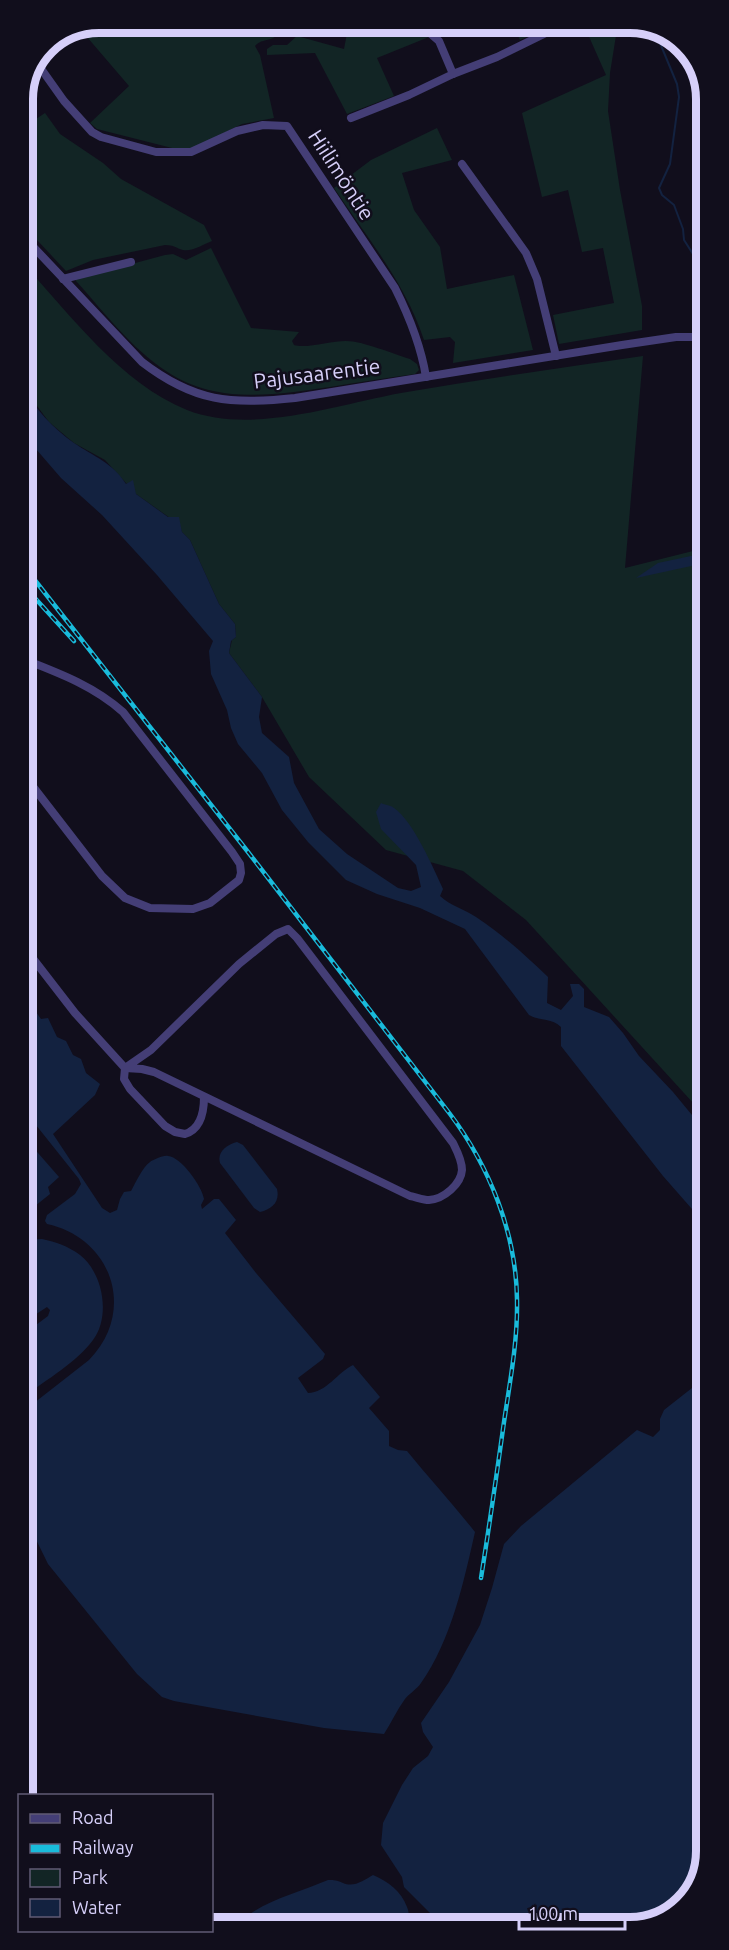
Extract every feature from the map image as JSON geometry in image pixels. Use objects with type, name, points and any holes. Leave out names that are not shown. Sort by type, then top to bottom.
[{"type":"street","points":[[430,33],[439,41],[453,74]]},
{"type":"street","points":[[351,118],[485,62],[545,33]]},
{"type":"street","name":"Hiilimöntie","points":[[41,68],[64,101],[92,132],[101,137],[156,152],[191,152],[237,131],[263,125],[287,126],[394,288],[405,309],[426,377]]},
{"type":"street","points":[[462,165],[526,253],[537,279],[556,356]]},
{"type":"street","name":"Pajusaarentie","points":[[33,247],[142,362],[164,378],[203,396],[231,401],[262,402],[676,337],[696,338]]},
{"type":"street","points":[[63,279],[130,262]]},
{"type":"street","points":[[33,664],[69,677],[109,700],[123,712],[232,852],[240,864],[242,873],[239,880],[210,903],[193,909],[150,908],[125,898],[102,876],[33,787]]},
{"type":"street","points":[[33,959],[75,1013],[125,1068],[154,1072],[410,1196],[428,1200],[439,1197],[449,1191],[459,1180],[462,1170],[460,1157],[453,1143],[288,929],[276,934],[239,964],[151,1050],[125,1068]]},
{"type":"street","points":[[125,1068],[124,1079],[130,1089],[157,1119],[175,1132],[185,1134],[194,1129],[202,1118],[204,1097]]},
{"type":"green space","points":[[281,33],[255,46],[260,55],[274,118],[242,124],[194,148],[176,149],[97,129],[90,123],[129,86],[85,34]]},
{"type":"green space","points":[[347,33],[423,33],[429,37],[377,58],[394,96],[347,114],[315,53],[267,55],[267,49],[273,45],[287,45],[297,36],[344,49]]},
{"type":"green space","points":[[517,33],[538,33],[520,40]]},
{"type":"green space","points":[[587,33],[616,33],[610,73],[608,111],[642,306],[642,330],[559,344],[553,315],[614,303],[603,248],[582,252],[568,190],[542,197],[522,113],[606,75]]},
{"type":"green space","points":[[45,113],[60,134],[103,163],[121,179],[204,225],[212,241],[187,250],[165,245],[93,260],[66,271],[33,236],[33,121]]},
{"type":"green space","points":[[437,128],[452,160],[402,173],[414,210],[440,247],[447,289],[514,275],[533,350],[453,363],[455,342],[450,337],[424,340],[407,299],[396,280],[334,188],[371,160]]},
{"type":"green space","points":[[211,248],[251,328],[299,332],[292,341],[294,345],[299,346],[346,341],[361,343],[410,359],[417,364],[419,370],[415,374],[288,393],[246,395],[205,389],[185,382],[141,352],[76,281],[76,279],[165,255],[173,254],[186,260]]},
{"type":"green space","points":[[33,274],[98,346],[140,383],[187,410],[212,417],[238,420],[266,419],[401,393],[643,356],[625,568],[696,550],[696,1106],[526,920],[463,871],[386,850],[309,777],[262,697],[229,653],[232,640],[236,637],[235,624],[219,604],[190,540],[182,532],[180,525],[136,494],[105,460],[74,443],[49,422],[33,400]]},
{"type":"water","points":[[33,402],[45,418],[59,431],[109,465],[126,484],[133,480],[136,494],[168,517],[179,517],[182,532],[190,540],[219,604],[235,624],[236,637],[231,641],[229,653],[262,697],[259,717],[262,733],[289,757],[294,783],[319,829],[347,854],[398,888],[411,891],[421,887],[416,865],[381,829],[376,812],[381,803],[393,807],[408,823],[422,845],[443,889],[440,896],[495,931],[548,977],[547,1003],[561,1010],[573,996],[570,984],[579,984],[584,989],[584,1007],[609,1017],[639,1056],[696,1120],[696,1214],[663,1176],[561,1046],[561,1027],[554,1022],[529,1015],[465,929],[420,908],[377,894],[346,880],[308,842],[282,810],[262,773],[238,744],[227,710],[211,674],[209,651],[213,641],[102,515],[61,478],[33,446]]},
{"type":"water","points":[[696,555],[696,565],[636,578],[658,563]]},
{"type":"water","points":[[33,1008],[41,1019],[48,1018],[57,1037],[66,1041],[73,1055],[81,1059],[86,1073],[100,1084],[95,1095],[53,1134],[102,1208],[110,1213],[117,1210],[124,1192],[131,1191],[142,1171],[151,1161],[166,1156],[179,1161],[190,1173],[202,1193],[204,1199],[202,1209],[214,1199],[219,1199],[236,1220],[225,1233],[325,1354],[323,1359],[298,1378],[308,1393],[321,1390],[353,1365],[380,1397],[369,1408],[389,1431],[389,1446],[407,1451],[475,1532],[455,1610],[441,1649],[421,1683],[405,1699],[384,1734],[324,1728],[162,1697],[137,1674],[48,1564],[33,1533],[33,1404],[89,1360],[104,1341],[112,1320],[114,1299],[110,1279],[102,1260],[88,1244],[45,1221],[47,1215],[75,1194],[81,1184],[33,1121]]},
{"type":"water","points":[[237,1142],[243,1145],[277,1189],[276,1201],[264,1211],[260,1212],[254,1208],[220,1163],[219,1159],[223,1150]]},
{"type":"water","points":[[33,1147],[59,1177],[48,1187],[50,1194],[33,1206]]},
{"type":"water","points":[[33,1240],[57,1243],[80,1255],[88,1263],[99,1283],[103,1307],[99,1330],[93,1340],[70,1363],[33,1390],[33,1327],[48,1316],[50,1310],[47,1307],[33,1316]]},
{"type":"water","points":[[696,1385],[696,1851],[695,1864],[689,1880],[677,1898],[667,1906],[647,1915],[630,1917],[434,1917],[404,1887],[402,1877],[381,1845],[383,1823],[402,1785],[413,1768],[428,1756],[433,1747],[423,1732],[421,1723],[449,1682],[480,1625],[504,1544],[521,1526],[637,1430],[653,1437],[660,1430],[660,1419],[664,1410]]},
{"type":"water","points":[[373,1875],[389,1884],[401,1896],[409,1917],[246,1917],[266,1904],[328,1880],[351,1885]]},
{"type":"waterway","points":[[659,40],[677,84],[679,97],[670,164],[659,188],[662,195],[674,205],[683,229],[684,240],[696,259]]},
{"type":"railway","points":[[33,578],[450,1114],[477,1155],[488,1178],[498,1201],[512,1249],[517,1315],[513,1364],[481,1578]]},
{"type":"railway","points":[[33,596],[74,641]]}]
